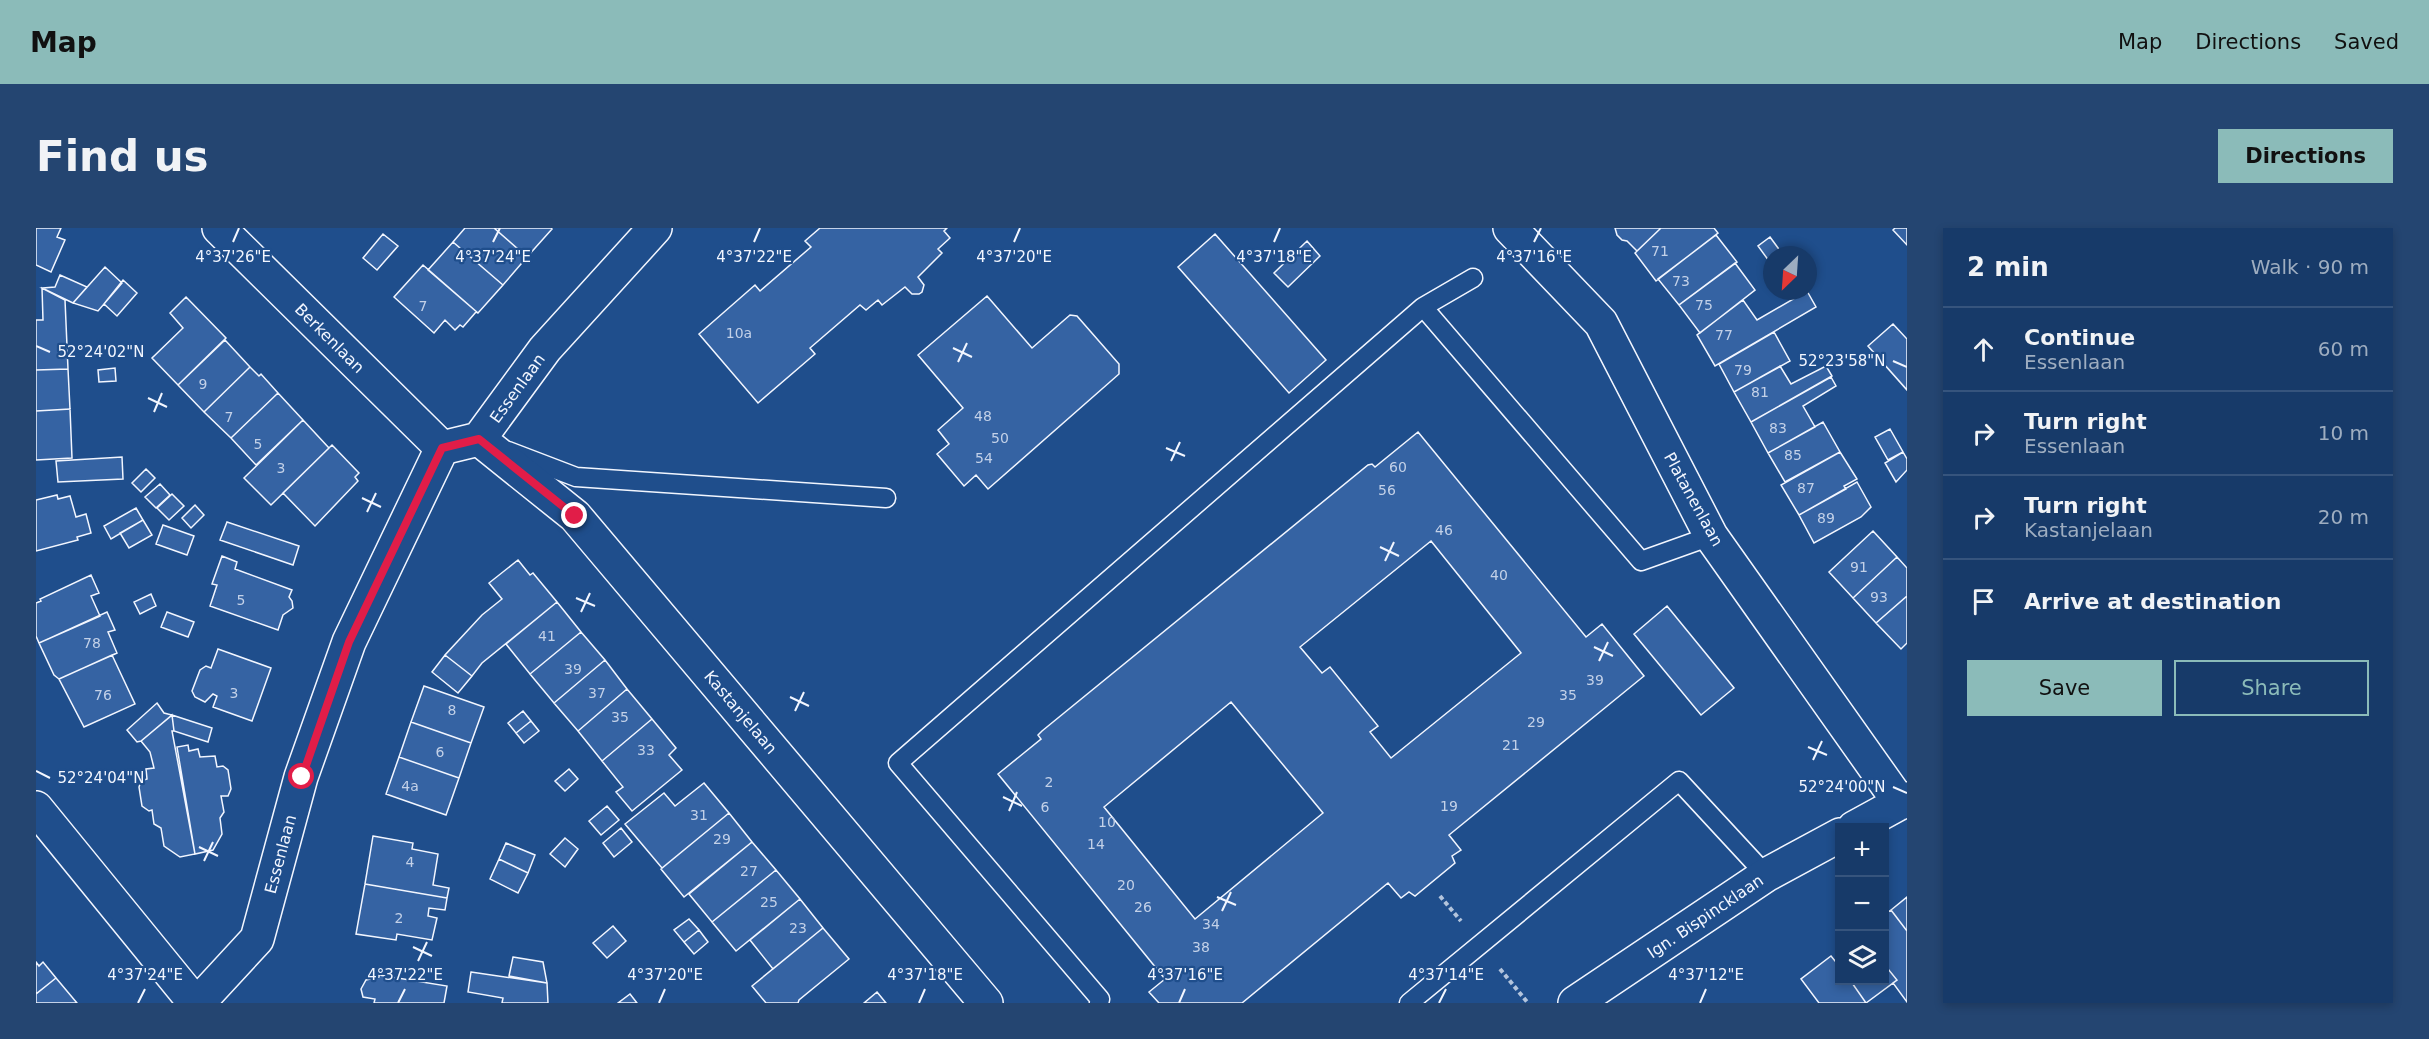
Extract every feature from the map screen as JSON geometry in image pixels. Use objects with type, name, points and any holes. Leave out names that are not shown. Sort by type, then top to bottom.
[{"type":"street","name":"Berkenlaan","points":[[219,228],[442,448]]},
{"type":"street","name":"Essenlaan","points":[[196,1003],[257,939],[302,777],[349,642],[442,448],[479,439],[545,349],[655,228]]},
{"type":"street","name":"Platanenlaan","points":[[1510,228],[1601,323],[1711,536],[1903,801]]},
{"type":"street","name":"Kastanjelaan","points":[[479,439],[575,516],[986,1003]]},
{"type":"street","points":[[1863,823],[1903,801]]},
{"type":"street","points":[[36,808],[196,1003]]},
{"type":"street","name":"Ign. Bispincklaan","points":[[1575,1003],[1766,876],[1835,837]]},
{"type":"lane","points":[[1099,1003],[1100,999],[898,763],[1423,307],[1473,278]]},
{"type":"lane","points":[[1423,307],[1641,561],[1711,536]]},
{"type":"lane","points":[[479,439],[576,477],[886,498]]},
{"type":"lane","points":[[1409,1003],[1679,781],[1766,876]]},
{"type":"building","points":[[36,228],[61,228],[57,237],[65,240],[51,272],[36,265]]},
{"type":"building","points":[[465,228],[494,228],[527,257],[503,285],[453,242]]},
{"type":"building","points":[[494,228],[551,228],[552,229],[527,257]]},
{"type":"building","points":[[820,228],[947,228],[944,231],[950,238],[938,249],[942,253],[918,277],[924,285],[922,292],[912,294],[905,287],[882,305],[878,300],[866,310],[860,305],[810,348],[815,354],[758,403],[699,334],[755,285],[760,291],[811,247],[805,241]]},
{"type":"building","points":[[1615,228],[1661,228],[1637,251],[1617,235]]},
{"type":"building","points":[[1661,228],[1714,228],[1718,233],[1656,281],[1635,253]]},
{"type":"building","points":[[1907,228],[1907,245],[1893,230]]},
{"type":"building","points":[[383,234],[398,246],[377,270],[363,258]]},
{"type":"building","points":[[1215,234],[1326,360],[1289,393],[1178,267]]},
{"type":"building","points":[[1716,235],[1737,262],[1679,305],[1658,279]]},
{"type":"building","points":[[1770,237],[1777,246],[1763,246],[1763,253],[1758,246]]},
{"type":"building","points":[[1307,241],[1320,256],[1288,287],[1274,273]]},
{"type":"building","points":[[453,242],[503,285],[478,313],[428,270]]},
{"type":"building","points":[[1735,263],[1755,290],[1700,333],[1679,305]]},
{"type":"building","points":[[423,265],[478,313],[476,312],[463,327],[460,325],[455,330],[445,320],[434,333],[394,297]]},
{"type":"building","points":[[105,267],[122,283],[98,311],[73,303]]},
{"type":"building","points":[[60,275],[87,287],[73,303],[42,288],[55,287]]},
{"type":"building","points":[[123,280],[137,293],[117,316],[104,304]]},
{"type":"building","points":[[42,288],[65,300],[68,369],[36,370],[36,320],[43,320]]},
{"type":"building","points":[[987,296],[1032,348],[1070,315],[1077,316],[1119,364],[1119,374],[988,489],[976,475],[964,486],[937,454],[949,444],[938,430],[963,408],[918,355]]},
{"type":"building","points":[[186,297],[226,338],[178,385],[152,358],[183,328],[170,313]]},
{"type":"building","points":[[1743,300],[1757,320],[1791,300],[1812,300],[1816,307],[1715,366],[1697,335]]},
{"type":"building","points":[[1893,324],[1907,339],[1907,390],[1868,346]]},
{"type":"building","points":[[1774,332],[1790,361],[1734,392],[1719,364]]},
{"type":"building","points":[[225,340],[250,367],[204,412],[178,385]]},
{"type":"building","points":[[1780,366],[1791,384],[1826,366],[1832,376],[1751,422],[1734,392]]},
{"type":"building","points":[[250,367],[259,376],[261,374],[278,393],[231,438],[204,412]]},
{"type":"building","points":[[115,368],[116,381],[99,382],[98,370]]},
{"type":"building","points":[[68,369],[70,409],[36,411],[36,370]]},
{"type":"building","points":[[1831,377],[1836,386],[1803,406],[1815,427],[1768,453],[1751,422]]},
{"type":"building","points":[[278,393],[303,420],[256,465],[231,438]]},
{"type":"building","points":[[70,409],[72,458],[36,460],[36,411]]},
{"type":"building","points":[[303,420],[329,448],[271,505],[244,478]]},
{"type":"building","points":[[1823,422],[1840,452],[1785,482],[1768,453]]},
{"type":"building","points":[[1890,429],[1903,452],[1888,460],[1875,437]]},
{"type":"building","points":[[1418,432],[1586,637],[1602,624],[1644,676],[1449,835],[1461,850],[1452,856],[1455,863],[1415,896],[1409,892],[1401,898],[1388,883],[1242,1003],[1159,1003],[1149,992],[1165,979],[998,774],[1041,739],[1038,735],[1042,731],[1368,465],[1372,464],[1375,467]],"holes":[[[1431,541],[1521,653],[1391,758],[1370,732],[1378,726],[1330,667],[1322,673],[1300,647]],[[1231,702],[1323,813],[1195,919],[1104,807]]]},
{"type":"building","points":[[332,445],[359,473],[355,477],[358,481],[315,526],[283,493]]},
{"type":"building","points":[[1840,452],[1857,479],[1844,486],[1846,489],[1799,515],[1781,485]]},
{"type":"building","points":[[1903,452],[1907,459],[1907,470],[1896,482],[1885,463]]},
{"type":"building","points":[[122,457],[123,479],[58,482],[56,461]]},
{"type":"building","points":[[146,469],[155,478],[141,492],[132,483]]},
{"type":"building","points":[[1857,482],[1871,507],[1861,517],[1814,543],[1799,515]]},
{"type":"building","points":[[160,484],[170,495],[156,508],[145,497]]},
{"type":"building","points":[[172,494],[184,506],[169,520],[157,508]]},
{"type":"building","points":[[57,495],[58,499],[70,496],[76,517],[86,514],[91,533],[77,537],[78,540],[36,551],[36,500]]},
{"type":"building","points":[[195,505],[204,515],[191,528],[182,518]]},
{"type":"building","points":[[136,508],[143,520],[111,539],[104,526]]},
{"type":"building","points":[[143,520],[152,535],[129,548],[120,533]]},
{"type":"building","points":[[227,522],[299,546],[293,565],[220,540]]},
{"type":"building","points":[[163,525],[194,536],[187,555],[156,544]]},
{"type":"building","points":[[1873,531],[1897,557],[1853,598],[1829,572]]},
{"type":"building","points":[[222,556],[237,562],[235,569],[292,590],[289,597],[293,608],[283,615],[278,630],[210,606],[217,585],[212,584]]},
{"type":"building","points":[[1897,557],[1907,568],[1907,596],[1876,623],[1853,598]]},
{"type":"building","points":[[518,560],[530,575],[533,573],[557,602],[482,663],[472,676],[445,655],[482,615],[502,599],[489,583]]},
{"type":"building","points":[[91,575],[99,593],[91,596],[100,616],[39,643],[36,636],[36,603]]},
{"type":"building","points":[[151,594],[156,606],[140,614],[134,602]]},
{"type":"building","points":[[1907,596],[1907,643],[1901,649],[1876,623]]},
{"type":"building","points":[[557,602],[581,632],[530,674],[506,644]]},
{"type":"building","points":[[1667,606],[1734,688],[1701,715],[1634,634]]},
{"type":"building","points":[[107,612],[115,630],[108,632],[117,653],[59,679],[54,675],[39,643]]},
{"type":"building","points":[[167,612],[194,622],[188,637],[161,627]]},
{"type":"building","points":[[581,632],[605,660],[554,703],[530,674]]},
{"type":"building","points":[[218,649],[271,668],[252,721],[213,707],[217,696],[213,694],[205,702],[195,697],[192,691],[200,670],[206,666],[211,668]]},
{"type":"building","points":[[112,655],[135,704],[84,727],[59,679]]},
{"type":"building","points":[[445,655],[472,676],[458,693],[432,672]]},
{"type":"building","points":[[605,660],[627,689],[578,731],[554,703]]},
{"type":"building","points":[[424,686],[484,707],[471,743],[411,722]]},
{"type":"building","points":[[627,689],[652,719],[602,761],[578,731]]},
{"type":"building","points":[[157,703],[164,713],[172,715],[137,742],[127,730]]},
{"type":"building","points":[[523,711],[531,721],[516,733],[508,723]]},
{"type":"building","points":[[172,715],[174,731],[172,731],[195,854],[180,857],[164,846],[161,828],[154,824],[152,810],[149,811],[142,806],[139,787],[141,781],[147,779],[146,769],[154,768],[150,752],[141,741]]},
{"type":"building","points":[[172,715],[212,728],[208,742],[174,731]]},
{"type":"building","points":[[652,719],[676,748],[669,755],[682,770],[632,811],[616,792],[623,787],[602,761]]},
{"type":"building","points":[[531,721],[539,731],[524,743],[516,733]]},
{"type":"building","points":[[411,722],[471,743],[459,778],[399,757]]},
{"type":"building","points":[[188,745],[189,751],[198,749],[200,757],[215,756],[217,767],[223,766],[228,770],[231,789],[228,796],[221,796],[224,812],[220,818],[222,834],[213,850],[195,854],[177,747]]},
{"type":"building","points":[[399,757],[459,778],[446,815],[386,794]]},
{"type":"building","points":[[569,769],[578,779],[565,791],[555,781]]},
{"type":"building","points":[[704,783],[729,813],[662,868],[625,824],[664,793],[675,806]]},
{"type":"building","points":[[607,806],[619,820],[601,835],[589,821]]},
{"type":"building","points":[[729,813],[752,842],[684,897],[661,869]]},
{"type":"building","points":[[621,828],[632,842],[614,857],[603,843]]},
{"type":"building","points":[[373,836],[413,843],[412,849],[438,854],[433,885],[449,888],[447,898],[365,884]]},
{"type":"building","points":[[565,838],[578,849],[565,867],[550,854]]},
{"type":"building","points":[[752,842],[776,870],[712,922],[689,894]]},
{"type":"building","points":[[506,843],[535,855],[528,873],[499,859]]},
{"type":"building","points":[[499,859],[528,873],[518,893],[490,879]]},
{"type":"building","points":[[776,870],[800,899],[736,951],[712,922]]},
{"type":"building","points":[[365,884],[447,898],[445,910],[429,908],[428,916],[437,918],[432,940],[397,934],[396,940],[356,934]]},
{"type":"building","points":[[1907,897],[1907,931],[1891,910]]},
{"type":"building","points":[[800,899],[823,928],[773,969],[750,940]]},
{"type":"building","points":[[1891,910],[1907,931],[1907,1002],[1893,983],[1897,980],[1889,970],[1889,911]]},
{"type":"building","points":[[689,919],[699,930],[684,942],[674,930]]},
{"type":"building","points":[[613,926],[626,941],[607,958],[593,943]]},
{"type":"building","points":[[823,928],[849,959],[798,1003],[766,1003],[752,986]]},
{"type":"building","points":[[699,930],[708,942],[694,954],[684,942]]},
{"type":"building","points":[[1831,956],[1835,961],[1835,985],[1853,985],[1866,1003],[1819,1003],[1801,979]]},
{"type":"building","points":[[513,957],[543,962],[547,983],[509,976]]},
{"type":"building","points":[[36,962],[39,966],[43,962],[56,978],[36,994]]},
{"type":"building","points":[[1889,970],[1897,980],[1866,1003],[1853,985],[1889,985]]},
{"type":"building","points":[[471,972],[547,983],[548,1003],[502,1003],[503,998],[468,992]]},
{"type":"building","points":[[379,975],[447,986],[444,1003],[374,1003],[375,999],[363,997],[361,989],[366,980],[379,977]]},
{"type":"building","points":[[56,978],[77,1003],[36,1003],[36,994]]},
{"type":"building","points":[[877,992],[886,1003],[864,1003]]},
{"type":"building","points":[[630,994],[637,1003],[618,1003]]},
{"type":"route","points":[[302,777],[349,642],[442,448],[479,439],[575,516]]}]
